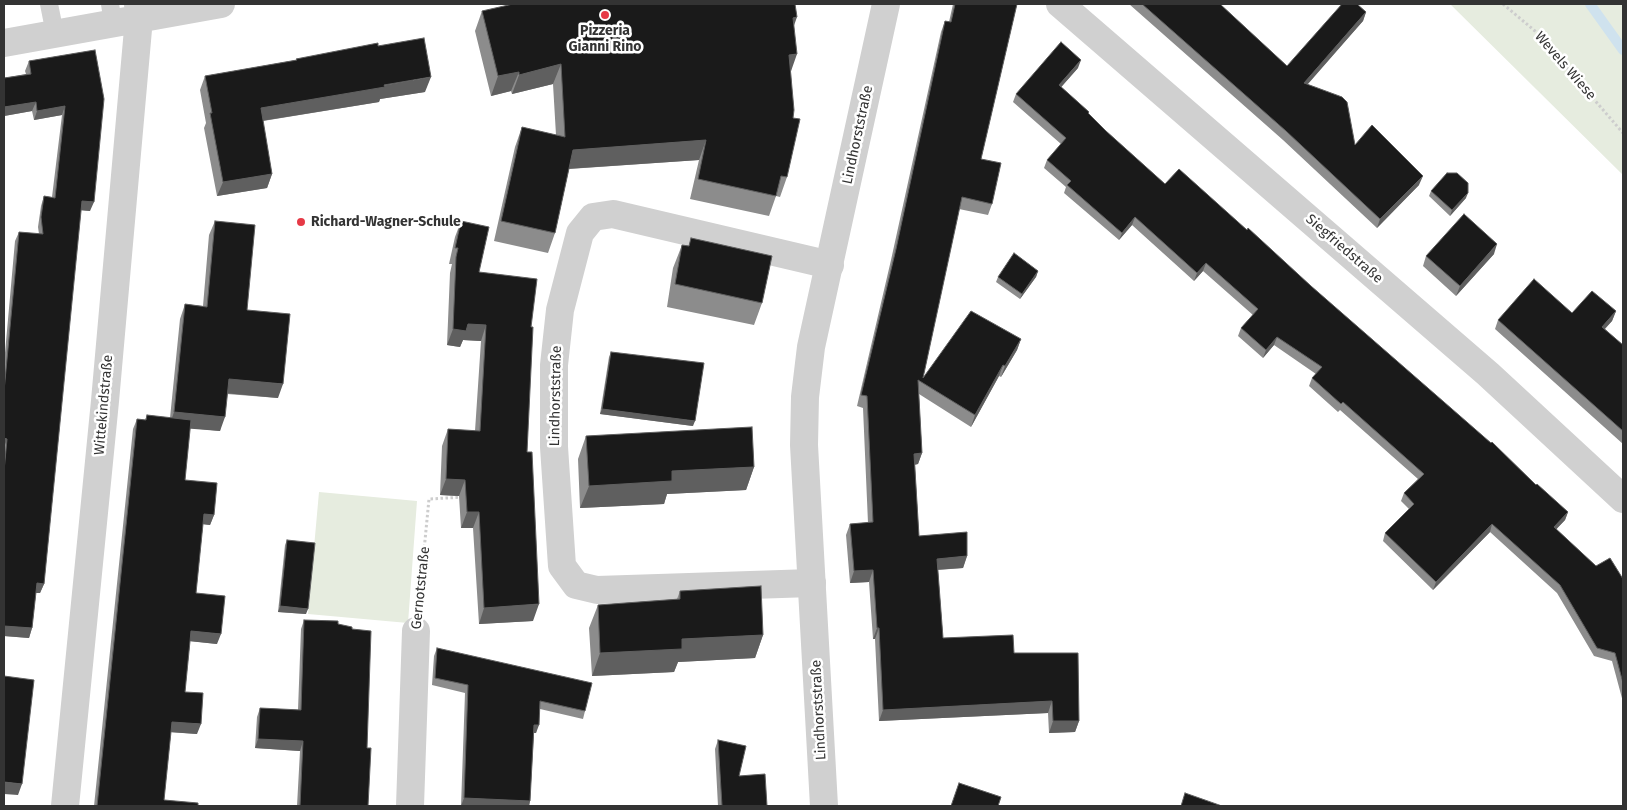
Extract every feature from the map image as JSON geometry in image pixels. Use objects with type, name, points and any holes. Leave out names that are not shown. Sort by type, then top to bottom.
[{"type":"street","points":[[4,43],[55,34],[125,12],[221,4]]},
{"type":"street","name":"Lindhorststraße","points":[[824,806],[804,445],[805,398],[811,347],[886,4]]},
{"type":"street","name":"Siegfriedstraße","points":[[1060,4],[1488,374],[1623,499]]},
{"type":"street","name":"Wittekindstraße","points":[[65,806],[104,401],[125,12]]},
{"type":"street","name":"Lindhorststraße","points":[[812,583],[597,590],[576,585],[562,566],[554,447],[554,365],[560,310],[580,233],[593,217],[613,214],[830,265]]},
{"type":"street","name":"Gernotstraße","points":[[410,806],[416,631]]},
{"type":"lane","points":[[49,4],[55,34]]},
{"type":"path","name":"Wevels Wiese","points":[[1504,4],[1535,31],[1623,133]]},
{"type":"path","name":"Gernotstraße","points":[[416,631],[429,499],[468,497]]},
{"type":"shaded area","points":[[1450,4],[1623,4],[1623,175]]},
{"type":"shaded area","points":[[319,492],[417,501],[408,623],[308,614]]},
{"type":"building","points":[[513,4],[795,4],[797,17],[793,18],[797,54],[789,55],[794,110],[793,118],[800,119],[787,177],[781,176],[776,196],[698,179],[706,140],[573,150],[555,233],[501,221],[522,127],[565,137],[561,64],[519,75],[519,72],[498,76],[482,11]]},
{"type":"building","points":[[955,4],[1017,4],[981,159],[1001,163],[992,204],[962,197],[923,378],[971,311],[1021,339],[1005,366],[1003,365],[975,415],[918,380],[922,453],[914,454],[919,536],[967,532],[967,556],[937,559],[943,638],[1013,635],[1014,653],[1078,653],[1079,721],[1053,721],[1052,701],[883,710],[879,628],[877,628],[873,570],[854,571],[850,524],[873,522],[867,396],[861,395],[896,249],[945,21],[951,22]]},
{"type":"building","points":[[1142,4],[1220,4],[1287,66],[1342,4],[1357,4],[1366,12],[1304,83],[1342,97],[1347,102],[1355,145],[1372,125],[1423,176],[1380,219],[1286,131]]},
{"type":"building","points":[[424,38],[431,77],[384,85],[385,87],[261,108],[272,174],[223,182],[205,76],[297,60],[378,43],[378,46]]},
{"type":"building","points":[[1061,42],[1081,60],[1059,85],[1089,112],[1106,131],[1165,184],[1179,169],[1492,442],[1536,485],[1568,512],[1554,527],[1596,566],[1610,558],[1623,579],[1623,683],[1615,653],[1597,648],[1560,585],[1492,524],[1436,582],[1385,533],[1414,504],[1404,493],[1424,474],[1343,402],[1341,404],[1312,378],[1322,367],[1277,337],[1266,350],[1241,328],[1258,309],[1206,263],[1197,273],[1135,217],[1122,233],[1067,185],[1071,181],[1047,160],[1066,138],[1016,94]]},
{"type":"building","points":[[95,50],[104,99],[94,202],[82,201],[44,584],[37,583],[32,628],[4,626],[4,471],[7,439],[4,438],[4,391],[19,232],[43,234],[41,217],[44,196],[55,198],[65,106],[37,111],[36,102],[4,107],[4,78],[31,74],[29,61]]},
{"type":"building","points":[[1447,173],[1457,173],[1468,183],[1468,193],[1452,210],[1431,191]]},
{"type":"building","points":[[1464,214],[1497,244],[1460,286],[1426,256]]},
{"type":"building","points":[[215,221],[255,225],[247,310],[290,314],[283,384],[229,379],[225,417],[174,412],[185,304],[207,307]]},
{"type":"building","points":[[461,221],[489,227],[479,272],[537,279],[531,327],[533,327],[527,452],[532,452],[539,604],[484,608],[479,512],[467,512],[465,480],[446,479],[448,429],[480,431],[486,325],[468,324],[466,331],[453,329],[458,248],[455,248]]},
{"type":"building","points":[[691,238],[772,256],[762,303],[675,284],[682,245],[689,246]]},
{"type":"building","points":[[1014,253],[1038,271],[1022,294],[998,277]]},
{"type":"building","points":[[1534,279],[1572,313],[1592,291],[1616,311],[1602,327],[1623,345],[1623,431],[1498,320]]},
{"type":"building","points":[[611,352],[704,363],[695,421],[602,409]]},
{"type":"building","points":[[147,415],[191,420],[185,480],[217,483],[214,515],[204,514],[196,593],[225,596],[221,634],[191,631],[185,692],[203,693],[201,724],[172,722],[164,800],[198,803],[198,806],[97,806],[137,419],[146,420]]},
{"type":"building","points":[[752,427],[754,467],[672,471],[672,481],[589,486],[586,436]]},
{"type":"building","points":[[287,540],[315,543],[308,609],[280,606]]},
{"type":"building","points":[[761,586],[763,635],[682,639],[682,649],[600,653],[598,605],[680,599],[680,591]]},
{"type":"building","points":[[304,620],[338,621],[338,624],[352,627],[352,629],[371,631],[367,748],[371,748],[368,806],[300,806],[303,741],[258,739],[260,708],[301,710]]},
{"type":"building","points":[[437,648],[592,683],[585,711],[540,701],[539,725],[534,725],[530,801],[464,798],[468,685],[435,678]]},
{"type":"building","points":[[4,676],[34,680],[22,784],[4,782]]},
{"type":"building","points":[[718,740],[746,746],[739,776],[765,774],[767,806],[722,806]]},
{"type":"building","points":[[959,783],[1001,797],[998,806],[951,806]]},
{"type":"building","points":[[1185,793],[1222,806],[1181,806]]},
{"type":"waterway","points":[[1590,4],[1623,50]]},
{"type":"place","name":"Pizzeria Gianni Rino","points":[[605,15]]},
{"type":"place","name":"Richard-Wagner-Schule","points":[[301,222]]}]
